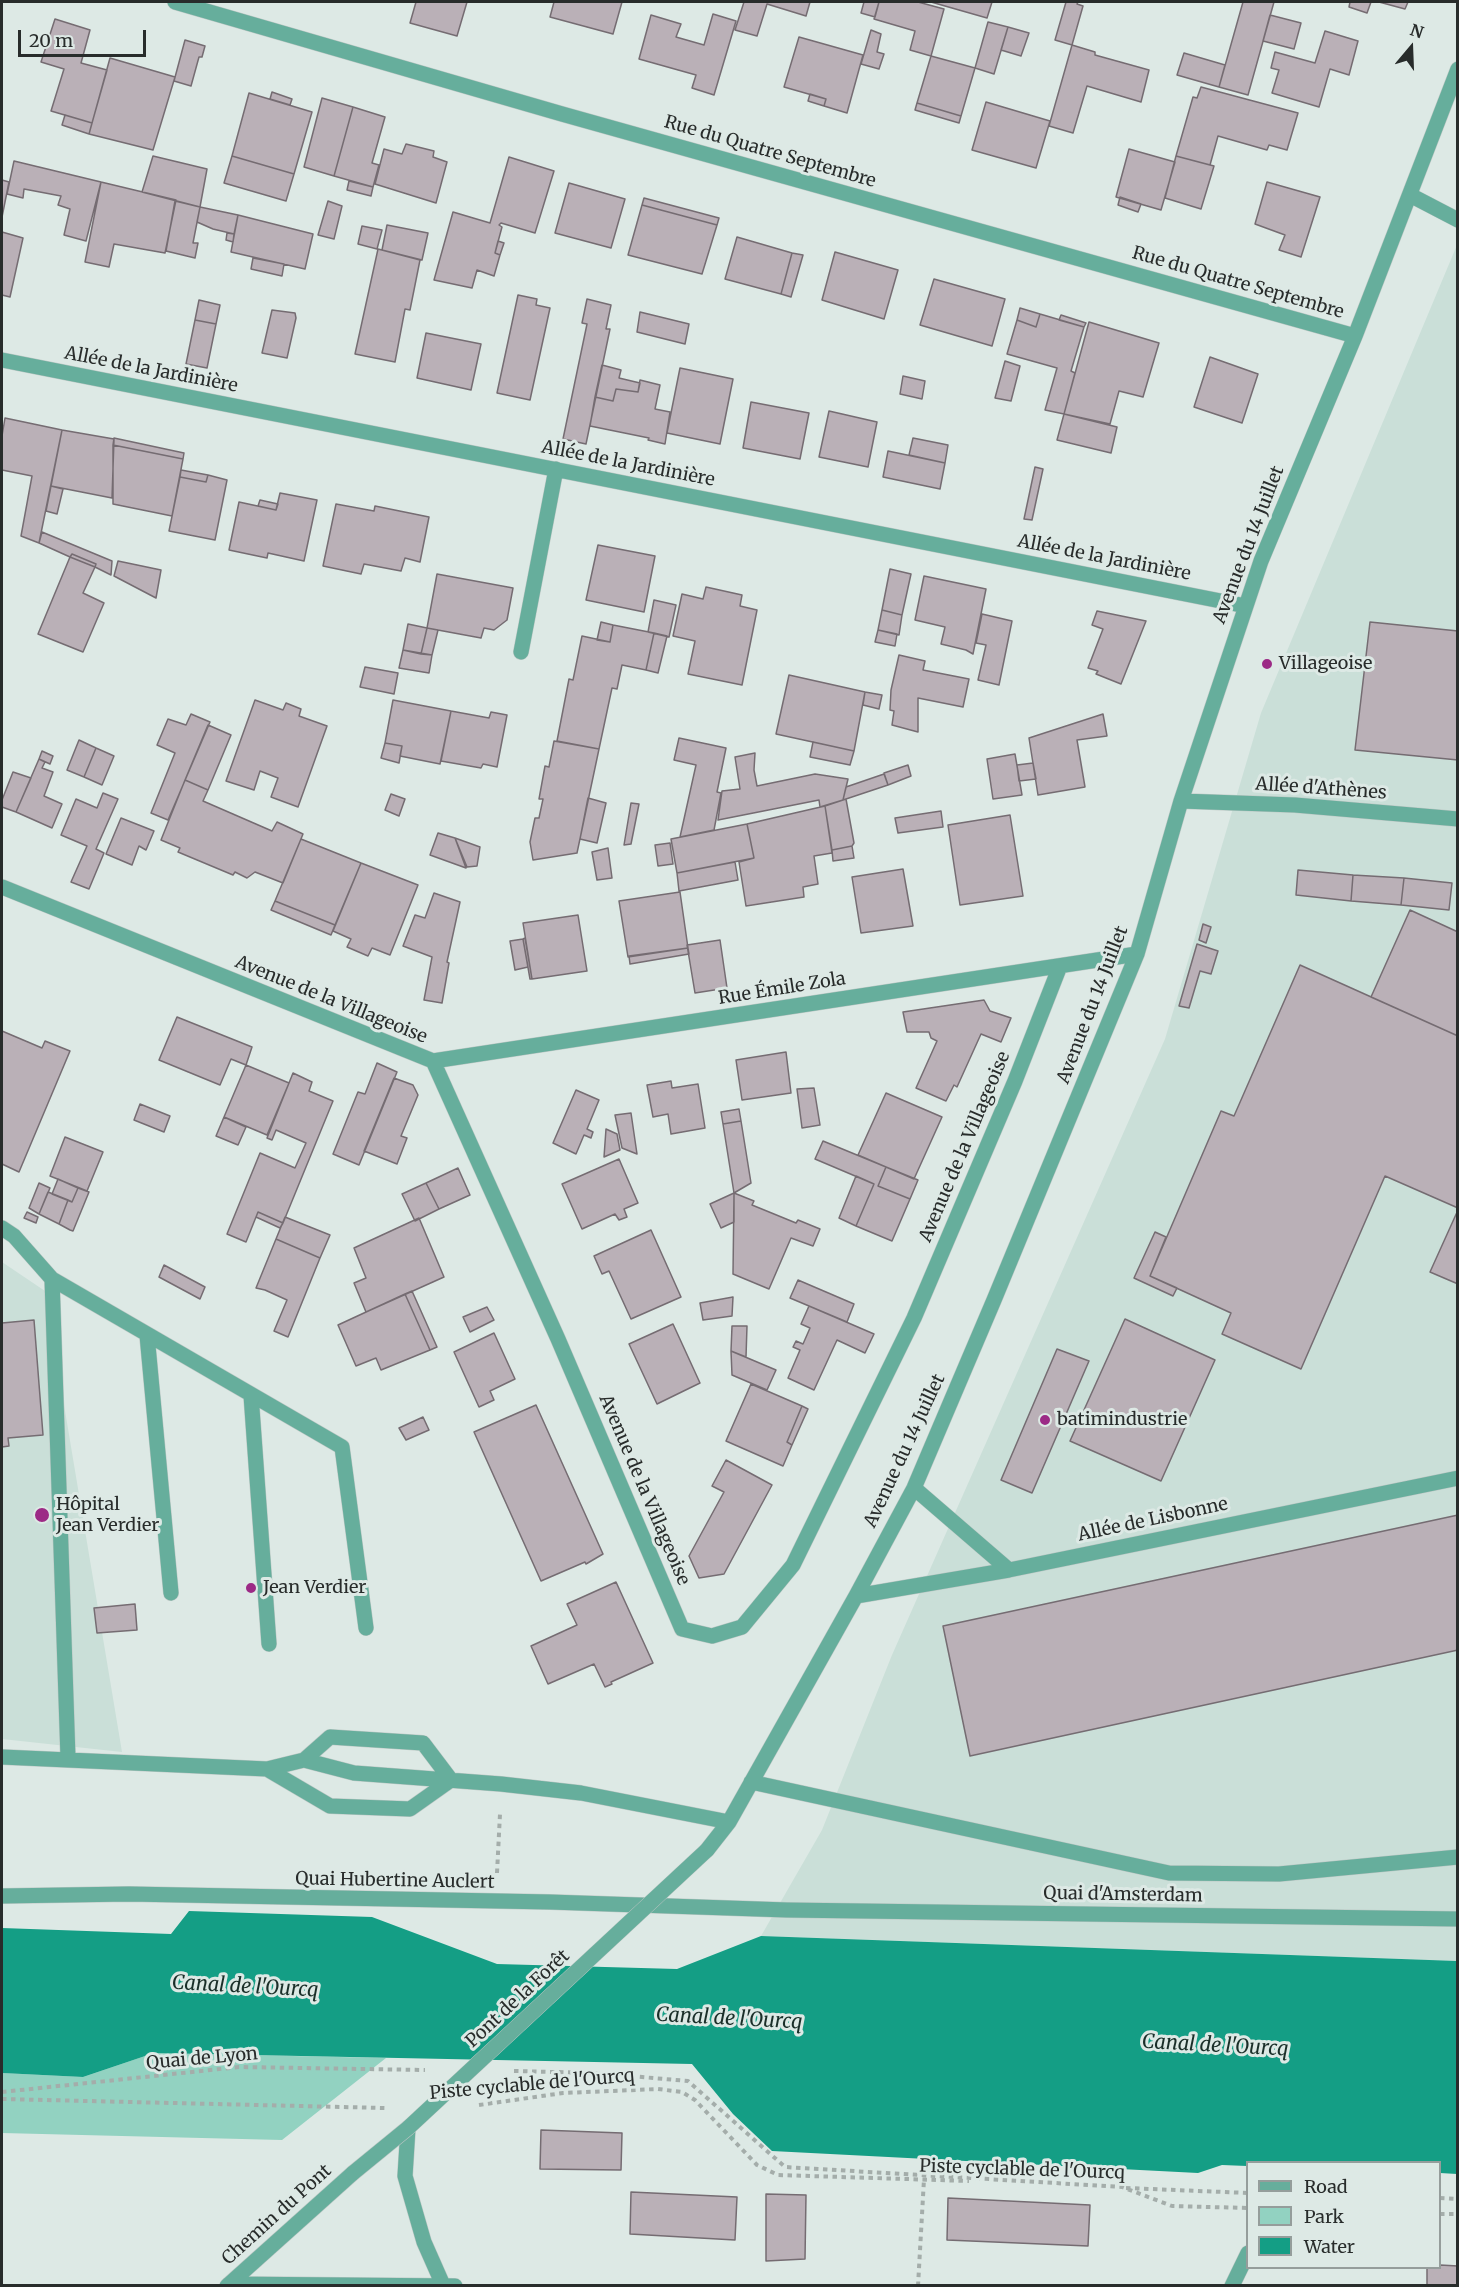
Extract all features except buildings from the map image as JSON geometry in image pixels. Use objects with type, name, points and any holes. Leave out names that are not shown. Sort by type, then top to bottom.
[{"type":"street","name":"Rue du Quatre Septembre","points":[[175,2],[562,114],[1355,336]]},
{"type":"street","name":"Avenue du 14 Juillet","points":[[707,1850],[729,1821],[914,1488],[1137,954],[1181,801],[1246,606],[1279,517],[1355,336],[1458,69]]},
{"type":"street","points":[[1410,195],[1458,220]]},
{"type":"street","name":"Allée de la Jardinière","points":[[2,360],[1246,606]]},
{"type":"street","points":[[521,652],[556,469]]},
{"type":"street","name":"Allée d'Athènes","points":[[1181,801],[1295,805],[1458,819]]},
{"type":"street","name":"Avenue de la Villageoise","points":[[2,887],[432,1061],[558,1339],[682,1629],[712,1636],[742,1627],[793,1565],[914,1318],[1016,1081],[1060,966]]},
{"type":"street","name":"Rue Émile Zola","points":[[432,1061],[1137,954]]},
{"type":"street","points":[[2,1228],[14,1236],[51,1280],[342,1447],[366,1628]]},
{"type":"street","points":[[51,1280],[68,1758]]},
{"type":"street","points":[[147,1335],[171,1593]]},
{"type":"street","points":[[251,1395],[269,1644]]},
{"type":"street","name":"Allée de Lisbonne","points":[[856,1596],[1009,1570],[1458,1478]]},
{"type":"street","points":[[914,1488],[1009,1570]]},
{"type":"street","points":[[2,1756],[267,1769],[304,1760],[330,1737],[423,1743],[451,1780]]},
{"type":"street","points":[[304,1760],[354,1773],[581,1793],[729,1821]]},
{"type":"street","points":[[267,1769],[330,1806],[410,1809],[451,1780]]},
{"type":"street","points":[[751,1782],[1169,1873],[1279,1874],[1458,1857]]},
{"type":"street","name":"Pont de la Forêt","points":[[353,2173],[408,2128],[707,1850]]},
{"type":"street","name":"Quai Hubertine Auclert","points":[[2,1896],[129,1894],[496,1903],[550,1902],[787,1910]]},
{"type":"street","name":"Quai d'Amsterdam","points":[[787,1910],[1458,1918]]},
{"type":"street","points":[[408,2128],[405,2176],[424,2242],[443,2285]]},
{"type":"street","name":"Chemin du Pont","points":[[228,2285],[353,2173]]},
{"type":"street","points":[[1232,2286],[1246,2257]]},
{"type":"street","points":[[228,2285],[455,2286]]},
{"type":"path","points":[[496,1903],[499,1827]]},
{"type":"path","name":"Quai de Lyon","points":[[2,2092],[239,2067],[429,2070]]},
{"type":"path","points":[[512,2072],[595,2073],[688,2081],[785,2167],[1122,2187],[1172,2206],[1246,2208]]},
{"type":"path","name":"Piste cyclable de l'Ourcq","points":[[474,2106],[563,2093],[658,2089],[682,2092],[695,2100],[758,2165],[778,2175],[1246,2193]]},
{"type":"path","points":[[2,2099],[393,2108]]},
{"type":"path","points":[[918,2286],[924,2179]]},
{"type":"path","points":[[1441,2198],[1458,2199]]},
{"type":"path","points":[[1441,2214],[1458,2214]]},
{"type":"shaded area","points":[[1457,245],[1457,1961],[761,1936],[822,1830],[892,1655],[1165,1039],[1261,713]]},
{"type":"shaded area","name":"Hôpital Jean Verdier","points":[[2,1262],[45,1291],[122,1752],[2,1739]]},
{"type":"green space","points":[[154,2053],[386,2058],[282,2140],[2,2133],[2,2073],[83,2077]]},
{"type":"water","name":"Canal de l'Ourcq","points":[[189,1911],[372,1917],[497,1964],[677,1969],[761,1936],[1457,1961],[1457,2174],[1441,2173],[1441,2161],[1246,2161],[1246,2166],[1222,2165],[1198,2173],[772,2151],[733,2114],[692,2064],[154,2053],[83,2077],[2,2073],[2,1928],[171,1934]]},
{"type":"place","name":"Villageoise","points":[[1267,664]]},
{"type":"place","name":"batimindustrie","points":[[1045,1420]]},
{"type":"place","name":"Hôpital Jean Verdier","points":[[42,1515]]},
{"type":"place","name":"Jean Verdier","points":[[251,1588]]}]
